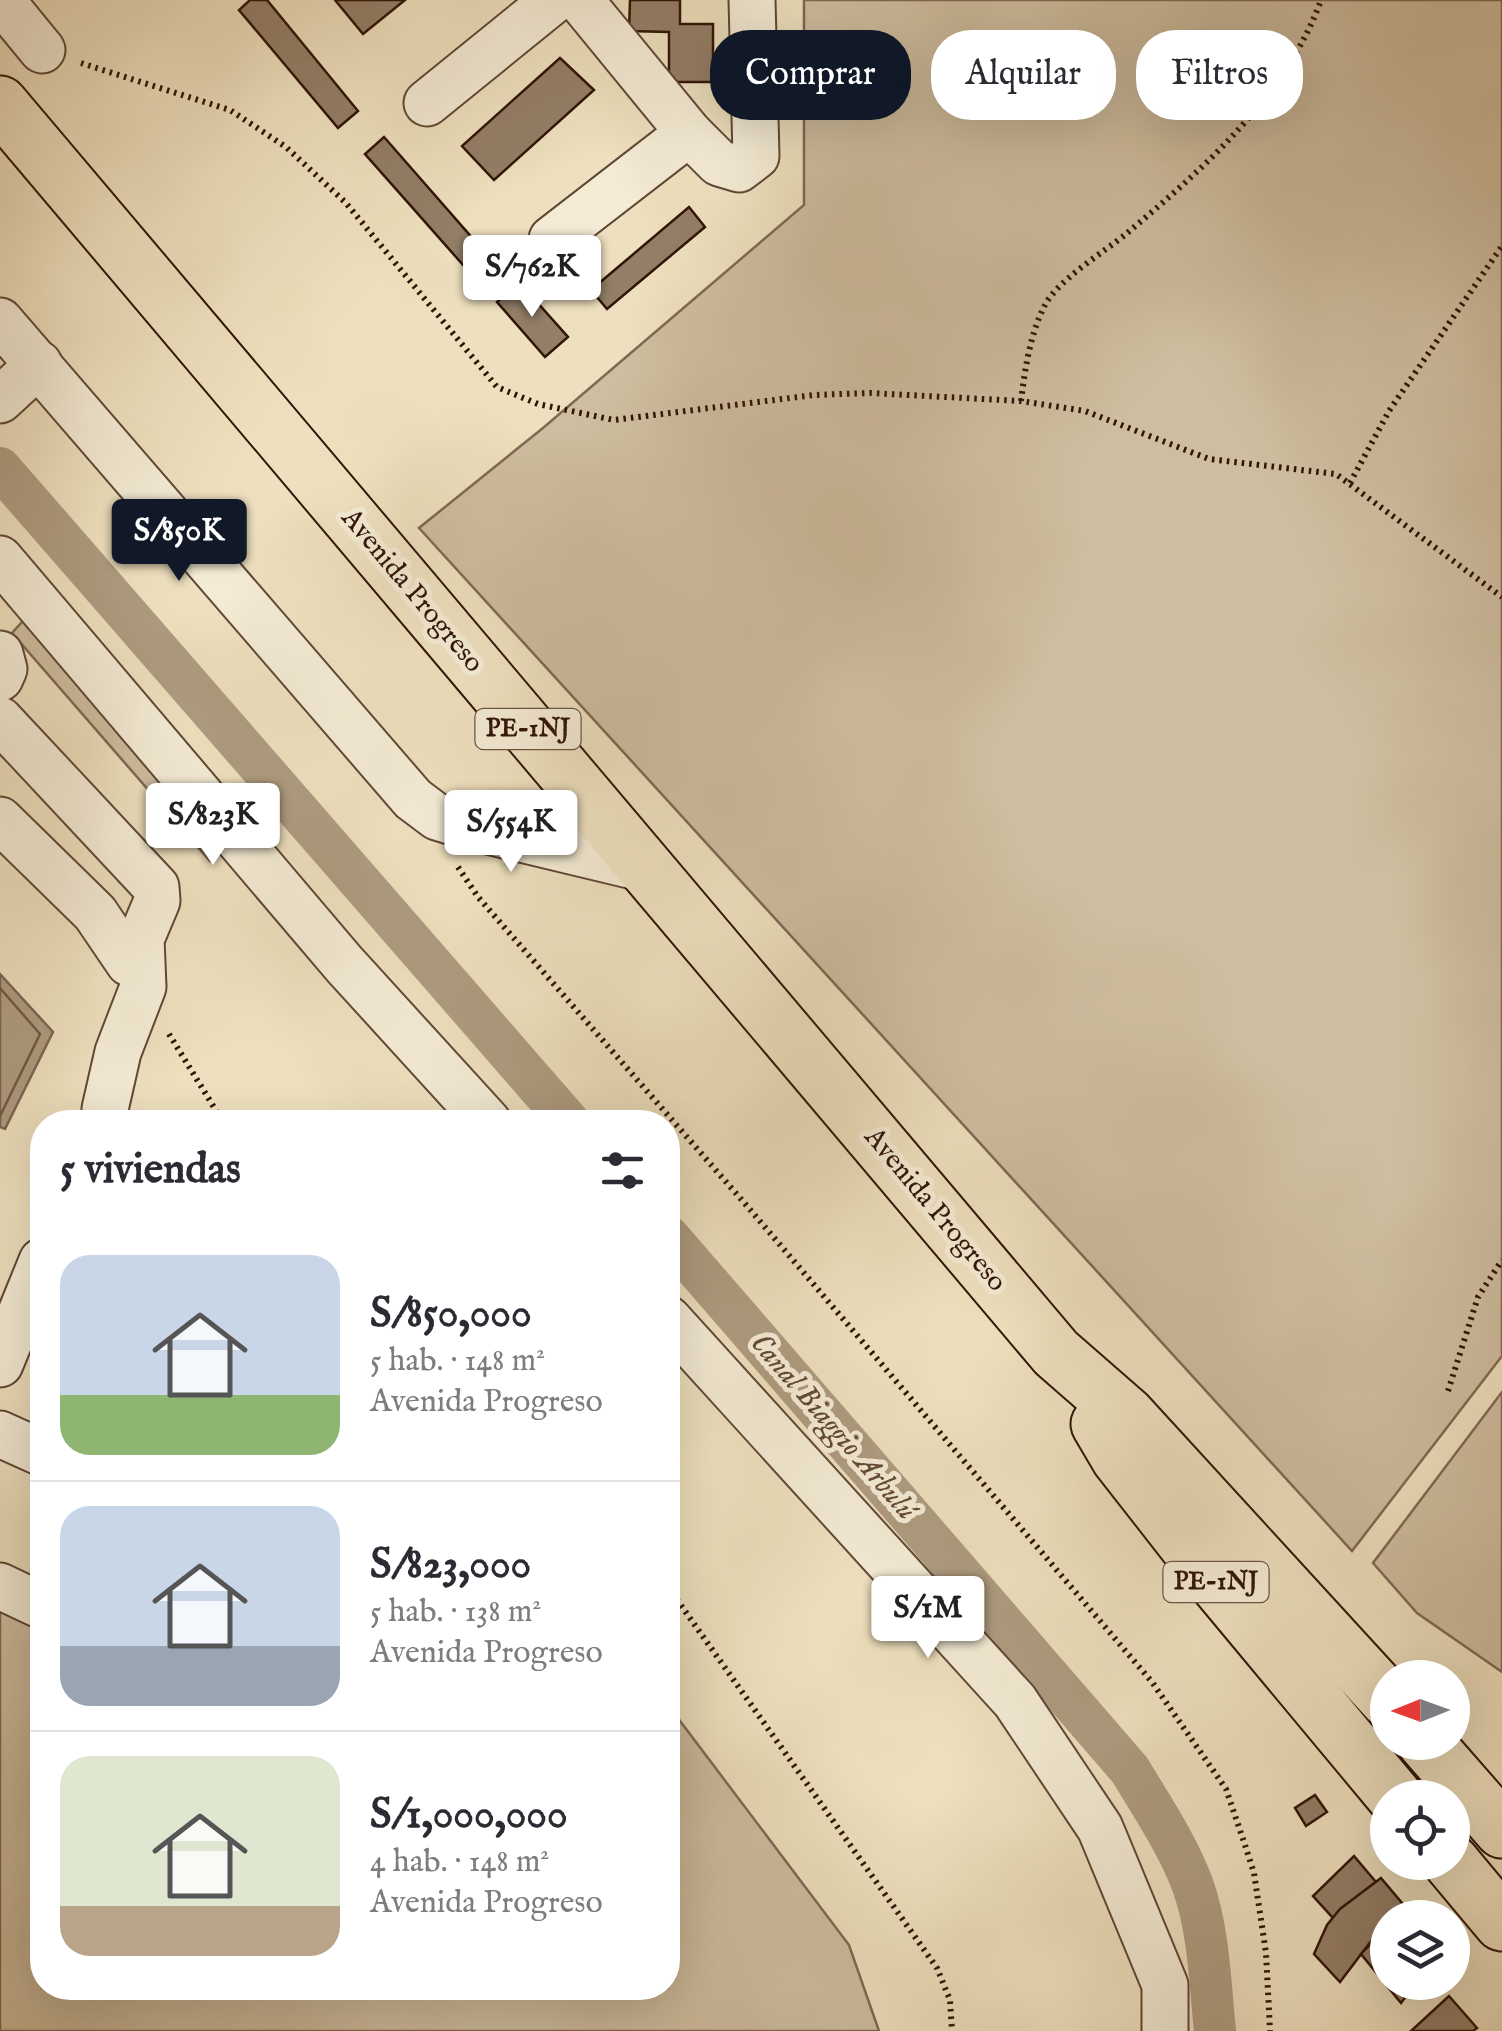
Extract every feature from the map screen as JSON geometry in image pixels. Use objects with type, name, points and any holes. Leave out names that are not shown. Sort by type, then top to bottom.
[{"type":"main road","name":"Avenida Progreso","points":[[0,104],[1056,1353],[1120,1458],[1212,1577],[1381,1780]]},
{"type":"main road","name":"Avenida Progreso","points":[[1056,1353],[1127,1414],[1370,1680]]},
{"type":"main road","points":[[1441,1760],[1502,1830]]},
{"type":"main road","points":[[1466,1880],[1502,1923]]},
{"type":"street","points":[[427,104],[554,0]]},
{"type":"street","points":[[580,0],[689,133],[718,163],[740,169],[756,156],[752,0]]},
{"type":"street","points":[[4,10],[42,50]]},
{"type":"street","points":[[552,239],[689,133]]},
{"type":"street","points":[[0,320],[413,799],[437,817],[463,825],[646,869]]},
{"type":"street","points":[[0,400],[39,364]]},
{"type":"street","points":[[0,559],[344,964],[477,1110]]},
{"type":"street","points":[[0,654],[4,669],[0,678]]},
{"type":"street","points":[[0,720],[156,887],[156,901],[141,938],[118,1052],[111,1110]]},
{"type":"street","points":[[0,820],[95,912],[136,975]]},
{"type":"street","points":[[20,1340],[30,1305]]},
{"type":"street","points":[[680,1333],[1016,1701],[1100,1828],[1165,1985],[1164,2031]]},
{"type":"street","points":[[0,1434],[30,1447]]},
{"type":"street","points":[[1450,1760],[1502,1785]]},
{"type":"path","points":[[1021,401],[1026,362],[1046,301],[1126,233],[1268,97],[1309,33],[1321,0]]},
{"type":"path","points":[[42,50],[230,110],[286,147],[346,203],[497,387],[538,404],[614,420],[870,393],[1021,401],[1085,411],[1209,459],[1336,474],[1502,597]]},
{"type":"path","points":[[1350,483],[1389,411],[1502,246]]},
{"type":"path","points":[[456,864],[478,897],[664,1110]]},
{"type":"path","points":[[136,975],[215,1110]]},
{"type":"path","points":[[680,1128],[1163,1697],[1226,1789],[1254,1873],[1266,1953],[1270,2031]]},
{"type":"path","points":[[1448,1391],[1478,1296],[1502,1260]]},
{"type":"path","points":[[680,1604],[937,1968],[950,2000],[952,2031]]},
{"type":"shaded area","points":[[804,0],[1502,0],[1502,1356],[1352,1551],[419,528],[543,428],[804,205],[804,120],[911,120],[911,30],[804,30]]},
{"type":"shaded area","points":[[31,612],[228,844],[210,861],[12,633]]},
{"type":"shaded area","points":[[1502,1392],[1502,1672],[1417,1613],[1373,1563]]},
{"type":"shaded area","points":[[0,1603],[30,1617],[30,2000],[680,2000],[680,1721],[849,1945],[879,2031],[0,2031]]},
{"type":"water","points":[[0,974],[53,1032],[5,1129],[0,1127]]},
{"type":"building","points":[[250,0],[267,0],[358,111],[338,128],[239,10]]},
{"type":"building","points":[[335,0],[405,0],[363,34]]},
{"type":"building","points":[[630,0],[680,0],[680,24],[713,24],[710,82],[669,82],[669,32],[629,31]]},
{"type":"building","points":[[560,58],[594,90],[494,180],[462,146]]},
{"type":"building","points":[[384,137],[489,257],[471,274],[365,154]]},
{"type":"building","points":[[689,207],[705,227],[607,309],[591,290]]},
{"type":"building","points":[[519,282],[568,337],[545,357],[497,302]]},
{"type":"building","points":[[1315,1795],[1327,1812],[1306,1826],[1295,1808]]},
{"type":"building","points":[[1354,1856],[1370,1880],[1376,1882],[1333,1918],[1313,1896]]},
{"type":"building","points":[[1378,1880],[1399,1900],[1370,1900],[1370,1942],[1340,1982],[1314,1954],[1327,1925],[1340,1909]]},
{"type":"building","points":[[1370,1945],[1370,1965],[1361,1954]]},
{"type":"building","points":[[1445,2000],[1452,2000],[1477,2028],[1473,2031],[1411,2031]]},
{"type":"waterway","name":"Canal Biaggio Arbulú","points":[[0,468],[559,1110]]},
{"type":"waterway","name":"Canal Biaggio Arbulú","points":[[680,1250],[1130,1770],[1172,1841],[1193,1886],[1206,1939],[1215,2031]]}]
